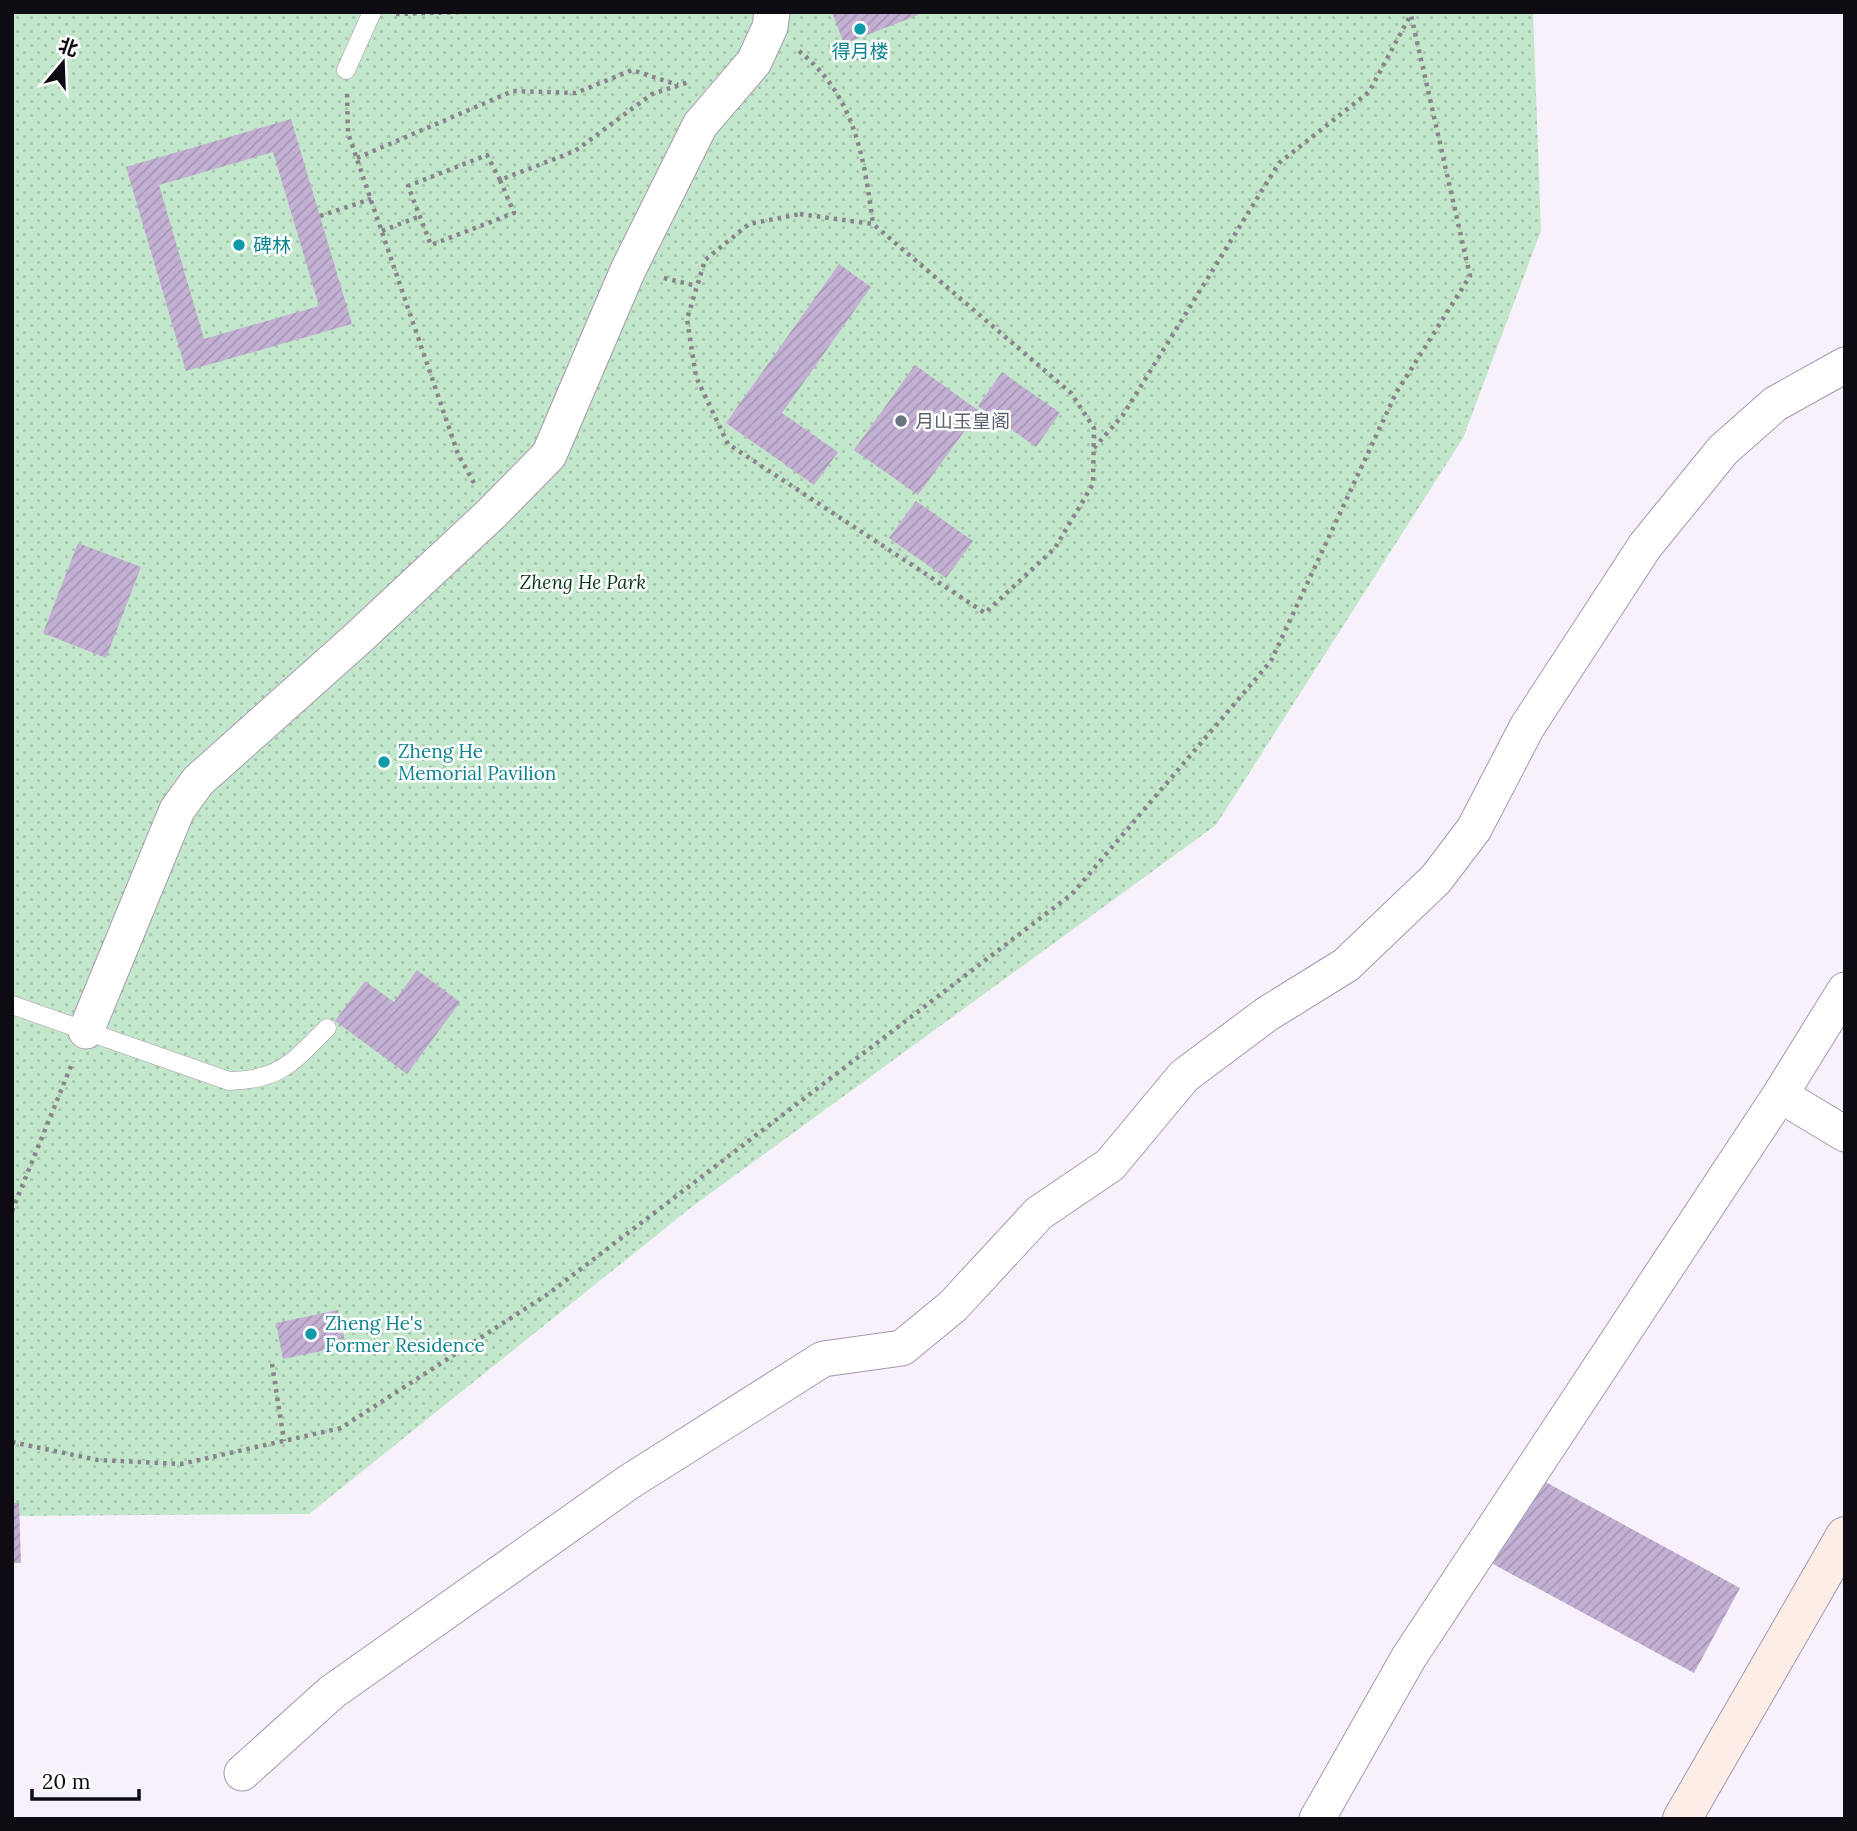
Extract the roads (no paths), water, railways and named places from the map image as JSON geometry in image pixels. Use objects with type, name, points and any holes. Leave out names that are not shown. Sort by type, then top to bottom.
[{"type":"main road","points":[[1682,1819],[1845,1536]]},
{"type":"street","points":[[86,1031],[177,810],[198,781],[491,514],[549,455],[628,270],[700,125],[754,62],[771,20]]},
{"type":"street","points":[[242,1773],[332,1692],[629,1482],[823,1359],[902,1348],[953,1306],[1039,1213],[1110,1165],[1184,1076],[1267,1014],[1346,965],[1436,879],[1474,829],[1527,727],[1638,557],[1723,450],[1775,404],[1845,365]]},
{"type":"street","points":[[1317,1819],[1409,1657],[1780,1095],[1845,990]]},
{"type":"street","points":[[1780,1095],[1845,1134]]},
{"type":"lane","points":[[346,69],[371,13]]},
{"type":"lane","points":[[12,1005],[229,1082],[259,1081],[290,1065],[327,1028]]},
{"type":"place","name":"得月楼","points":[[860,29]]},
{"type":"place","name":"碑林","points":[[239,245]]},
{"type":"place","name":"月山玉皇阁","points":[[901,421]]},
{"type":"place","name":"Zheng He Memorial Pavilion","points":[[384,762]]},
{"type":"place","name":"Zheng He's Former Residence","points":[[311,1334]]},
{"type":"park label","name":"Zheng He Park","points":[[583,582]]}]
